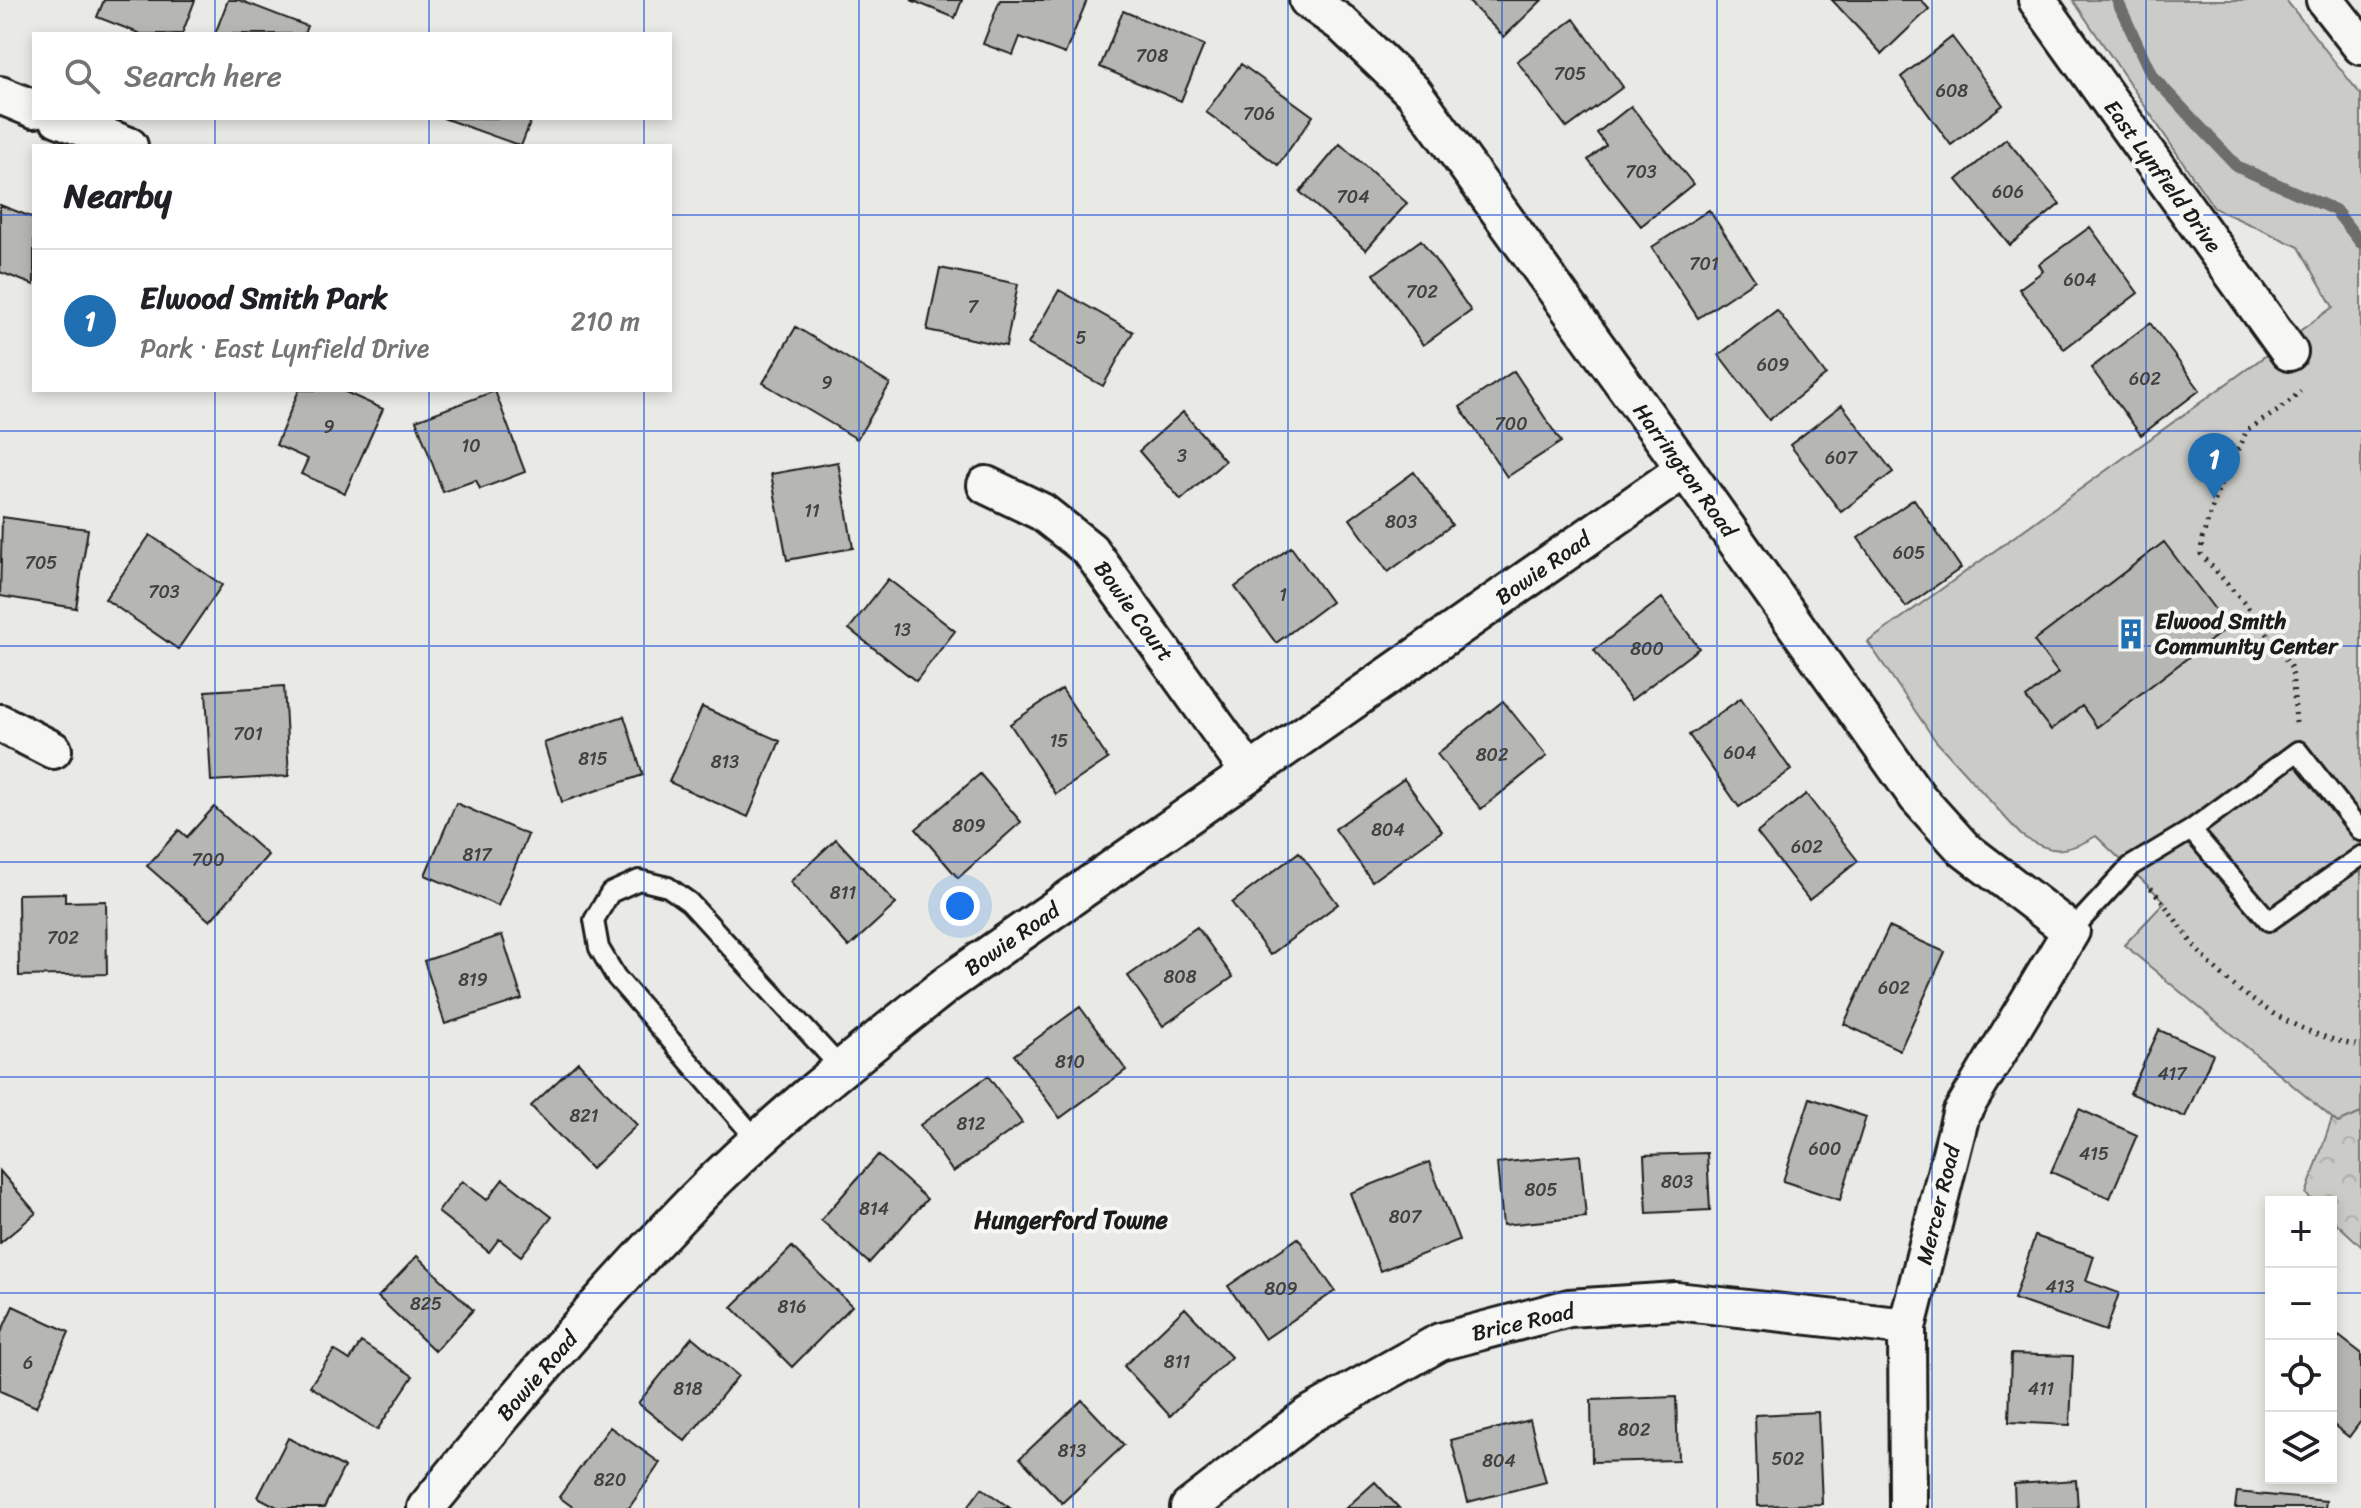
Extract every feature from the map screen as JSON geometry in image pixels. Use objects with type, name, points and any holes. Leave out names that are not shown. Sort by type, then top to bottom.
[{"type":"street","name":"Harrington Road","points":[[1308,0],[1341,23],[1414,93],[1918,798],[1964,849],[2071,931]]},
{"type":"street","name":"East Lynfield Drive","points":[[2037,0],[2289,351]]},
{"type":"street","points":[[2325,0],[2361,46]]},
{"type":"street","points":[[0,95],[32,108]]},
{"type":"street","points":[[63,120],[124,144]]},
{"type":"street","name":"Bowie Road","points":[[426,1508],[548,1361],[694,1201],[757,1140],[841,1068],[947,984],[1685,469]]},
{"type":"street","name":"Bowie Court","points":[[986,485],[1042,512],[1090,550],[1249,772]]},
{"type":"street","points":[[0,723],[53,750]]},
{"type":"street","name":"Mercer Road","points":[[1908,1508],[1907,1327],[1961,1114],[2071,931]]},
{"type":"street","name":"Brice Road","points":[[1189,1508],[1309,1415],[1440,1342],[1569,1308],[1676,1301],[1907,1327]]},
{"type":"lane","points":[[2071,931],[2131,866],[2191,830],[2298,751],[2361,831]]},
{"type":"lane","points":[[2191,830],[2269,921],[2361,856]]},
{"type":"lane","points":[[757,1140],[616,977],[599,948],[594,920],[610,893],[639,880],[668,887],[689,902],[841,1068]]},
{"type":"path","points":[[2289,351],[2308,364],[2307,386],[2279,410],[2247,430],[2219,488],[2202,539],[2201,554],[2252,612],[2292,669],[2298,751]]},
{"type":"path","points":[[2131,866],[2166,904],[2202,955],[2243,995],[2294,1024],[2346,1044],[2361,1046]]},
{"type":"green space","points":[[2073,0],[2286,0],[2361,95],[2361,1113],[2338,1123],[2124,945],[2165,902],[2096,836],[2076,846],[2050,849],[2021,835],[1935,740],[1868,642],[2333,307],[2299,247],[2214,208]]},
{"type":"green space","points":[[2361,1035],[2361,1246],[2337,1224],[2337,1196],[2306,1194]]},
{"type":"building","points":[[104,0],[195,0],[183,32],[136,32],[97,17]]},
{"type":"building","points":[[228,0],[239,0],[307,26],[305,32],[216,32]]},
{"type":"building","points":[[911,0],[962,0],[955,18]]},
{"type":"building","points":[[1000,0],[1087,0],[1065,54],[1020,37],[1013,55],[983,44]]},
{"type":"building","points":[[1467,0],[1542,0],[1504,37]]},
{"type":"building","points":[[1832,0],[1921,0],[1929,9],[1882,54]]},
{"type":"building","points":[[1123,11],[1204,45],[1181,101],[1100,67]]},
{"type":"building","points":[[1574,19],[1623,87],[1567,128],[1517,61]]},
{"type":"building","points":[[1952,37],[2003,105],[1951,145],[1901,77]]},
{"type":"building","points":[[1241,64],[1313,116],[1278,165],[1206,112]]},
{"type":"building","points":[[1631,106],[1693,184],[1641,226],[1588,160],[1606,145],[1597,133]]},
{"type":"building","points":[[449,120],[531,120],[522,144]]},
{"type":"building","points":[[2006,139],[2060,204],[2010,245],[1957,180]]},
{"type":"building","points":[[1340,144],[1407,203],[1366,250],[1300,192]]},
{"type":"building","points":[[0,205],[32,217],[32,284],[0,272]]},
{"type":"building","points":[[1709,210],[1755,280],[1698,318],[1652,247]]},
{"type":"building","points":[[2090,227],[2138,293],[2064,349],[2019,289],[2043,271],[2039,264]]},
{"type":"building","points":[[1421,240],[1471,311],[1423,345],[1374,274]]},
{"type":"building","points":[[940,268],[1018,284],[1006,346],[927,330]]},
{"type":"building","points":[[1059,290],[1133,332],[1103,386],[1028,344]]},
{"type":"building","points":[[1777,310],[1826,375],[1769,420],[1719,355]]},
{"type":"building","points":[[2150,323],[2200,390],[2141,435],[2091,368]]},
{"type":"building","points":[[796,327],[890,384],[857,439],[763,383]]},
{"type":"building","points":[[1514,371],[1561,442],[1507,477],[1460,407]]},
{"type":"building","points":[[298,392],[345,392],[383,409],[345,493],[301,474],[308,459],[276,445]]},
{"type":"building","points":[[495,392],[525,472],[480,489],[476,480],[443,492],[416,420]]},
{"type":"building","points":[[1842,405],[1893,472],[1841,512],[1790,445]]},
{"type":"building","points":[[1183,412],[1225,461],[1181,500],[1139,451]]},
{"type":"building","points":[[838,462],[853,548],[787,560],[771,474]]},
{"type":"building","points":[[1414,472],[1452,525],[1388,572],[1350,519]]},
{"type":"building","points":[[1914,499],[1961,568],[1906,607],[1858,538]]},
{"type":"building","points":[[2,517],[88,529],[76,608],[0,596]]},
{"type":"building","points":[[150,535],[222,585],[178,649],[105,599]]},
{"type":"building","name":"Elwood Smith Community Center","points":[[2164,542],[2228,627],[2097,727],[2082,706],[2051,730],[2026,698],[2058,673],[2034,641]]},
{"type":"building","points":[[1291,547],[1331,602],[1276,643],[1235,587]]},
{"type":"building","points":[[888,579],[955,631],[916,681],[849,629]]},
{"type":"building","points":[[1662,598],[1699,648],[1631,700],[1594,650]]},
{"type":"building","points":[[284,686],[289,776],[211,781],[206,691]]},
{"type":"building","points":[[1062,689],[1108,759],[1056,794],[1010,724]]},
{"type":"building","points":[[1741,698],[1791,770],[1739,807],[1689,735]]},
{"type":"building","points":[[1503,701],[1547,756],[1481,809],[1437,754]]},
{"type":"building","points":[[702,707],[780,741],[748,817],[669,782]]},
{"type":"building","points":[[624,716],[643,775],[562,802],[544,743]]},
{"type":"building","points":[[980,774],[1021,822],[958,878],[916,829]]},
{"type":"building","points":[[1404,779],[1442,831],[1372,881],[1335,829]]},
{"type":"building","points":[[1806,794],[1858,861],[1809,900],[1757,833]]},
{"type":"building","points":[[456,803],[528,835],[498,906],[425,875]]},
{"type":"building","points":[[214,807],[268,855],[210,921],[147,866],[179,830],[187,837]]},
{"type":"building","points":[[836,839],[896,904],[849,947],[790,882]]},
{"type":"building","points":[[1299,852],[1338,904],[1270,955],[1232,903]]},
{"type":"building","points":[[65,893],[65,902],[106,901],[107,974],[19,976],[18,894]]},
{"type":"building","points":[[1197,927],[1233,977],[1163,1026],[1128,976]]},
{"type":"building","points":[[1889,927],[1945,952],[1900,1050],[1844,1024]]},
{"type":"building","points":[[502,935],[522,999],[445,1024],[424,961]]},
{"type":"building","points":[[1080,1007],[1126,1070],[1060,1118],[1014,1055]]},
{"type":"building","points":[[2159,1030],[2213,1054],[2185,1117],[2130,1093]]},
{"type":"building","points":[[578,1062],[637,1125],[591,1169],[531,1106]]},
{"type":"building","points":[[988,1076],[1022,1123],[953,1172],[920,1125]]},
{"type":"building","points":[[1810,1098],[1866,1117],[1840,1200],[1783,1181]]},
{"type":"building","points":[[2079,1109],[2137,1135],[2110,1198],[2051,1172]]},
{"type":"building","points":[[1707,1153],[1710,1210],[1647,1213],[1644,1155]]},
{"type":"building","points":[[878,1155],[927,1199],[869,1263],[821,1220]]},
{"type":"building","points":[[1580,1155],[1586,1217],[1503,1225],[1497,1163]]},
{"type":"building","points":[[1429,1162],[1459,1240],[1380,1271],[1350,1193]]},
{"type":"building","points":[[0,1171],[36,1213],[0,1243]]},
{"type":"building","points":[[503,1179],[552,1217],[521,1256],[499,1239],[489,1252],[438,1212],[462,1181],[487,1200]]},
{"type":"building","points":[[2035,1236],[2094,1256],[2086,1281],[2119,1293],[2106,1331],[2014,1299]]},
{"type":"building","points":[[1298,1238],[1335,1291],[1265,1339],[1228,1286]]},
{"type":"building","points":[[792,1247],[852,1306],[792,1367],[732,1307]]},
{"type":"building","points":[[417,1256],[473,1310],[435,1351],[378,1297]]},
{"type":"building","points":[[13,1306],[69,1332],[36,1407],[0,1391],[0,1335]]},
{"type":"building","points":[[1185,1308],[1231,1357],[1170,1416],[1124,1366]]},
{"type":"building","points":[[2339,1336],[2361,1353],[2361,1421],[2349,1437],[2337,1428]]},
{"type":"building","points":[[692,1337],[738,1376],[685,1441],[638,1403]]},
{"type":"building","points":[[361,1342],[413,1376],[377,1430],[310,1386],[334,1350],[350,1360]]},
{"type":"building","points":[[2011,1354],[2073,1356],[2070,1425],[2009,1422]]},
{"type":"building","points":[[1676,1397],[1678,1460],[1592,1462],[1591,1400]]},
{"type":"building","points":[[1082,1400],[1124,1445],[1062,1503],[1020,1458]]},
{"type":"building","points":[[1818,1412],[1822,1504],[1758,1506],[1755,1415]]},
{"type":"building","points":[[1530,1420],[1546,1482],[1468,1502],[1451,1440]]},
{"type":"building","points":[[610,1427],[660,1463],[629,1508],[574,1508],[559,1497]]},
{"type":"building","points":[[288,1438],[344,1467],[324,1508],[279,1508],[258,1497]]},
{"type":"building","points":[[2076,1480],[2078,1508],[2015,1508],[2014,1484]]},
{"type":"building","points":[[1375,1482],[1399,1508],[1346,1508]]},
{"type":"building","points":[[982,1488],[1010,1508],[967,1508]]},
{"type":"building","points":[[2237,1492],[2326,1501],[2325,1508],[2235,1508]]},
{"type":"waterway","points":[[2117,0],[2152,76],[2238,167],[2335,210],[2361,243]]},
{"type":"place","name":"Elwood Smith Park","points":[[2214,499]]},
{"type":"place","name":"Elwood Smith Community Center","points":[[2131,634]]},
{"type":"district","name":"Hungerford Towne","points":[[1071,1220]]}]
